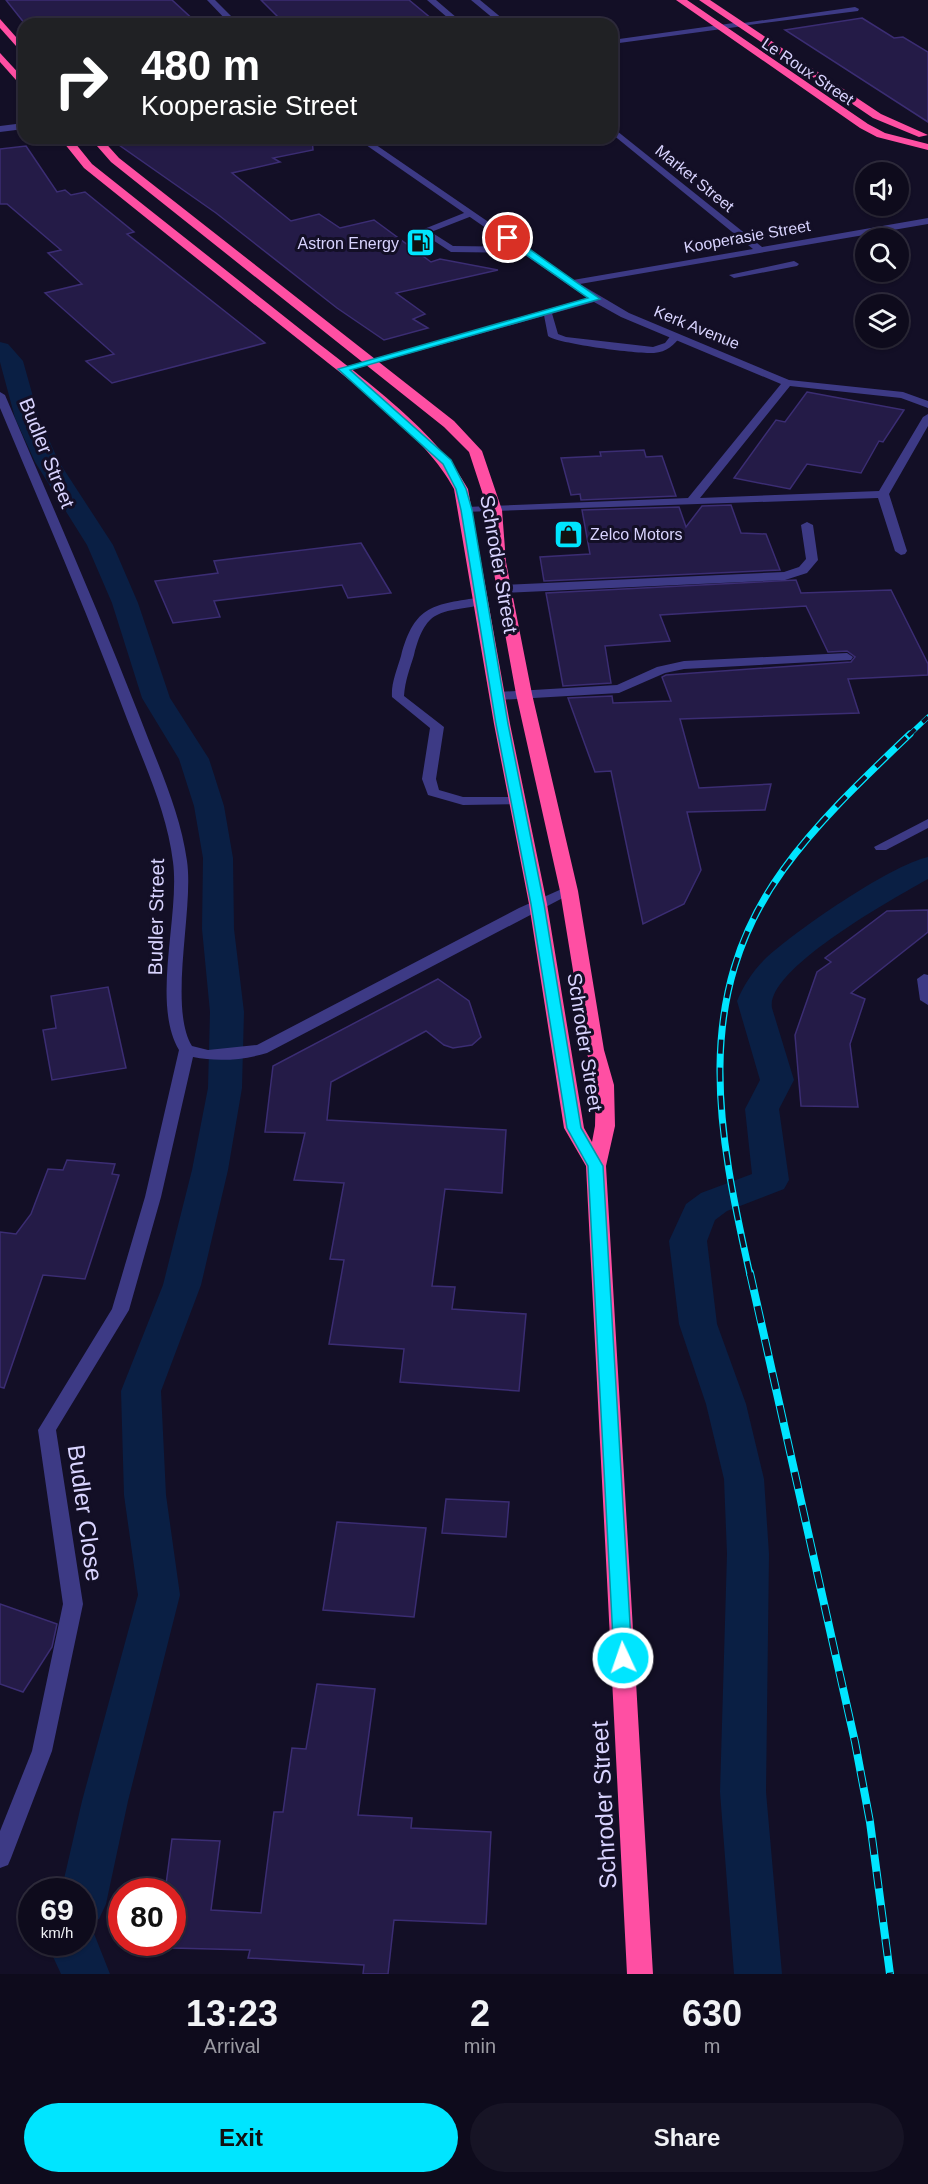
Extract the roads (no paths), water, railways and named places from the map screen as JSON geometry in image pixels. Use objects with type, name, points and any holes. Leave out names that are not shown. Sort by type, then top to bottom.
[{"type":"highway","name":"Le Roux Street","points":[[681,0],[864,126],[881,135],[928,147]]},
{"type":"highway","name":"Le Roux Street","points":[[704,0],[877,116],[901,128],[928,136]]},
{"type":"highway","points":[[0,22],[18,44]]},
{"type":"highway","points":[[0,56],[18,78]]},
{"type":"highway","name":"Schroder Street","points":[[70,144],[88,166],[343,369],[447,463],[461,489],[538,904],[574,1128],[596,1166]]},
{"type":"highway","name":"Schroder Street","points":[[101,144],[123,166],[465,439],[480,461],[495,510],[495,536],[524,694],[569,891],[595,1050],[605,1085],[605,1126],[596,1166],[640,1974]]},
{"type":"street","points":[[211,0],[229,18]]},
{"type":"street","points":[[431,0],[453,18]]},
{"type":"street","points":[[475,0],[498,18]]},
{"type":"street","points":[[618,41],[855,9]]},
{"type":"street","points":[[0,129],[18,127]]},
{"type":"street","name":"Market Street","points":[[618,135],[759,249]]},
{"type":"street","name":"Kerk Avenue","points":[[369,144],[469,214],[527,250],[571,283],[625,315],[787,382],[903,395],[928,405]]},
{"type":"street","points":[[469,214],[424,231],[453,249],[527,250]]},
{"type":"street","name":"Kooperasie Street","points":[[571,283],[928,221]]},
{"type":"street","points":[[734,275],[794,264]]},
{"type":"street","points":[[343,369],[595,299]]},
{"type":"street","points":[[548,312],[554,336],[565,340],[654,350],[669,345],[676,336]]},
{"type":"street","points":[[692,500],[787,382]]},
{"type":"street","name":"Budler Street","points":[[0,395],[111,659],[175,827],[181,865],[175,1000],[176,1026],[182,1044],[187,1050]]},
{"type":"street","points":[[901,550],[883,494],[928,417]]},
{"type":"street","points":[[466,510],[883,494]]},
{"type":"street","points":[[504,589],[785,576],[803,570],[812,560],[807,525]]},
{"type":"street","points":[[482,601],[438,609],[418,622],[412,633],[398,697],[437,727],[429,779],[433,792],[441,797],[469,802],[517,800]]},
{"type":"street","points":[[498,696],[619,690],[661,670],[684,665],[847,657]]},
{"type":"street","points":[[881,847],[928,823]]},
{"type":"street","points":[[187,1050],[215,1056],[250,1053],[281,1041],[538,904],[569,891]]},
{"type":"street","points":[[924,979],[928,999]]},
{"type":"street","name":"Budler Close","points":[[0,1858],[42,1751],[73,1604],[47,1430],[120,1310],[153,1197],[187,1050]]},
{"type":"waterway","points":[[0,349],[12,361],[27,418],[47,462],[72,505],[100,545],[125,603],[156,698],[194,759],[209,806],[218,858],[218,929],[227,1012],[225,1088],[210,1170],[182,1285],[141,1391],[145,1495],[159,1595],[105,1801],[88,1878]]},
{"type":"waterway","points":[[758,1974],[743,1792],[748,1554],[744,1479],[726,1404],[698,1324],[688,1241],[699,1213],[714,1202],[771,1180],[762,1109],[777,1080],[755,1008],[754,1001],[760,985],[776,967],[828,926],[928,866]]},
{"type":"waterway","points":[[77,1956],[86,1974]]},
{"type":"railway","points":[[908,736],[928,717]]},
{"type":"railway","points":[[750,1275],[738,1222],[722,1118],[720,1066],[724,1016],[735,967],[754,918],[783,870],[827,816],[910,734]]},
{"type":"railway","points":[[750,1273],[855,1742],[870,1822],[890,1974]]},
{"type":"place","name":"Astron Energy","points":[[420,243]]},
{"type":"place","name":"Zelco Motors","points":[[569,534]]}]
